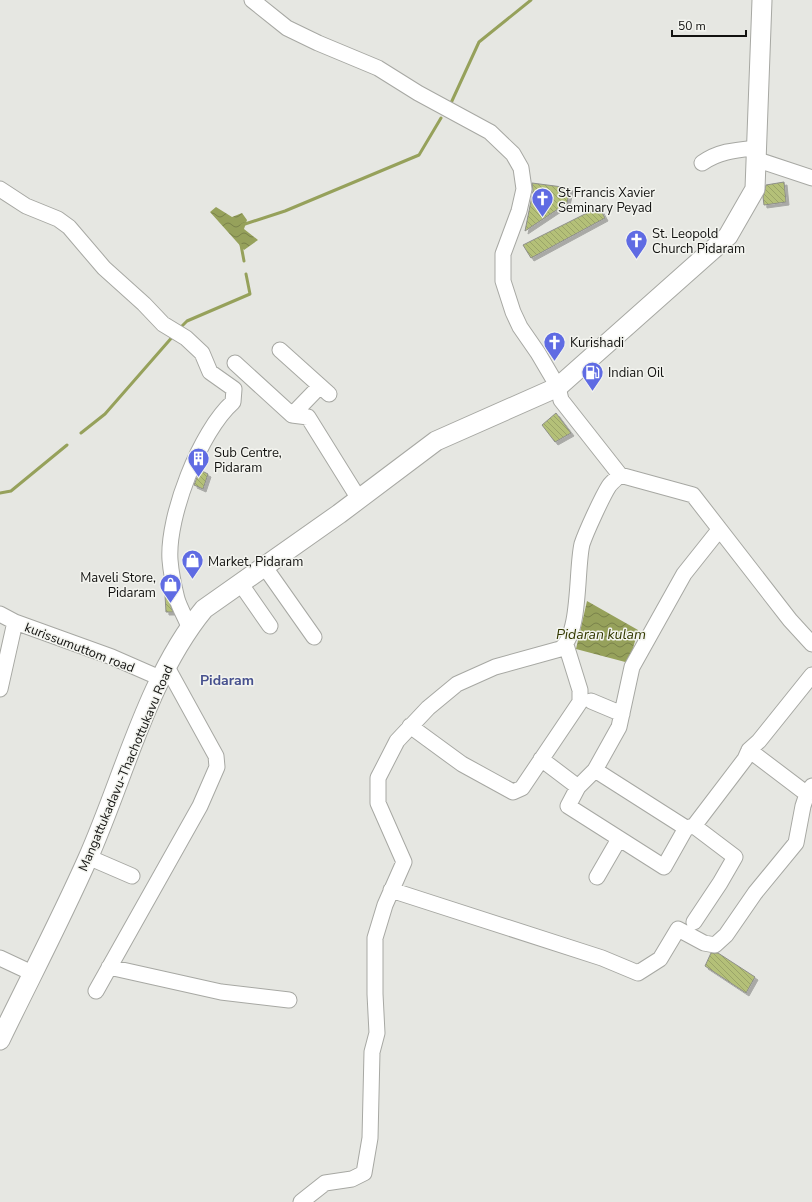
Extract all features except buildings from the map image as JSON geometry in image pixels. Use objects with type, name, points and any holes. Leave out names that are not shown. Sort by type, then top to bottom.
[{"type":"main road","name":"Mangattukadavu-Thachottukavu Road","points":[[0,1040],[88,857],[164,672],[189,627],[204,609],[359,499],[436,441],[558,387],[728,236],[754,189],[762,0]]},
{"type":"street","points":[[252,0],[287,28],[318,43],[378,68],[418,93],[490,132],[513,154],[520,168],[524,189],[519,211],[503,254],[503,281],[518,322],[558,387],[561,400],[620,475],[693,496],[790,620],[812,644]]},
{"type":"street","points":[[702,163],[712,156],[723,152],[756,154],[812,178]]},
{"type":"street","points":[[0,190],[26,206],[58,219],[69,227],[104,268],[167,327],[186,338],[202,353],[210,372],[234,389],[232,402],[222,411],[193,463],[176,510],[170,558],[171,572],[178,600],[189,627]]},
{"type":"street","points":[[280,350],[324,390],[292,414]]},
{"type":"street","points":[[235,363],[292,414],[308,417],[359,499]]},
{"type":"street","points":[[301,1202],[325,1183],[352,1179],[364,1173],[370,1138],[372,1052],[377,1033],[375,938],[385,905],[404,862],[378,803],[378,778],[396,740],[428,708],[457,684],[495,667],[560,649],[566,645],[571,634],[578,592],[578,564],[583,543],[610,486],[620,475]]},
{"type":"street","points":[[719,530],[684,574],[632,667],[619,727],[595,770],[578,787],[568,806],[664,867],[690,827],[745,759],[749,750],[759,741],[812,675]]},
{"type":"street","points":[[264,566],[314,638]]},
{"type":"street","points":[[240,583],[270,626]]},
{"type":"street","name":"kurissumuttom road","points":[[0,614],[15,622],[112,657],[164,672]]},
{"type":"street","points":[[0,689],[15,622]]},
{"type":"street","points":[[410,726],[462,764],[513,792],[522,788],[580,702],[580,690],[566,645]]},
{"type":"street","points":[[96,991],[200,806],[217,767],[216,756],[164,672]]},
{"type":"street","points":[[591,701],[622,714]]},
{"type":"street","points":[[391,890],[602,958],[638,973],[660,960],[678,929],[704,943],[715,945],[726,935],[755,893],[796,843],[809,790],[749,750]]},
{"type":"street","points":[[541,759],[578,787]]},
{"type":"street","points":[[595,770],[690,827],[735,858],[694,922]]},
{"type":"street","points":[[596,877],[619,839]]},
{"type":"street","points":[[88,857],[132,876]]},
{"type":"street","points":[[0,958],[32,974]]},
{"type":"street","points":[[109,967],[221,992],[289,1000]]},
{"type":"water","points":[[216,207],[232,217],[242,213],[247,220],[244,229],[258,240],[244,250],[210,212]]},
{"type":"water","name":"Pidaran kulam","points":[[587,601],[638,630],[629,663],[576,649]]},
{"type":"waterway","points":[[451,103],[479,42],[531,0]]},
{"type":"waterway","points":[[242,225],[285,211],[419,155],[441,118]]},
{"type":"waterway","points":[[241,245],[244,261]]},
{"type":"waterway","points":[[179,329],[187,321],[250,294],[246,274]]},
{"type":"waterway","points":[[81,433],[105,414],[174,335]]},
{"type":"waterway","points":[[0,493],[11,491],[67,445]]},
{"type":"place","name":"St Francis Xavier Seminary Peyad","points":[[543,218]]},
{"type":"place","name":"St. Leopold Church Pidaram","points":[[637,260]]},
{"type":"place","name":"Kurishadi","points":[[555,362]]},
{"type":"place","name":"Indian Oil","points":[[592,392]]},
{"type":"place","name":"Sub Centre, Pidaram","points":[[199,478]]},
{"type":"place","name":"Market, Pidaram","points":[[193,580]]},
{"type":"place","name":"Maveli Store, Pidaram","points":[[171,604]]},
{"type":"district","name":"Pidaram","points":[[227,680]]}]
